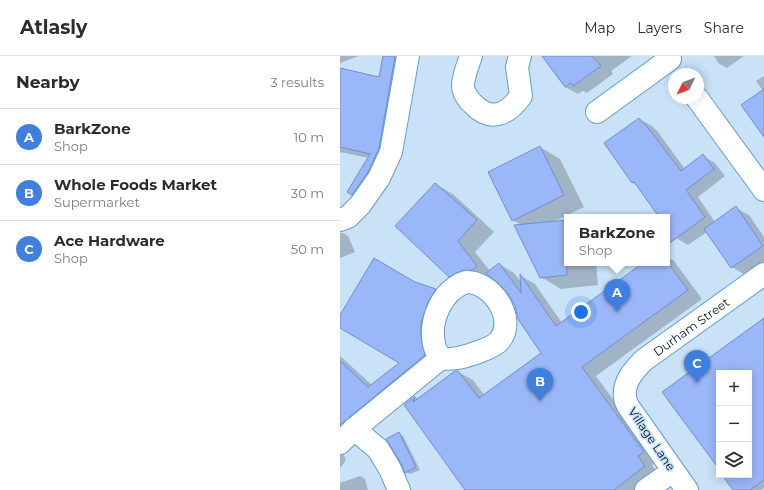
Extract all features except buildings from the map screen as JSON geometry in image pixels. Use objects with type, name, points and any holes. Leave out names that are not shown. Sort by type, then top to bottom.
[{"type":"street","points":[[340,220],[348,217],[360,205],[379,178],[390,152],[408,56]]},
{"type":"street","points":[[471,56],[463,79],[463,88],[470,102],[483,113],[494,114],[502,113],[510,109],[521,96],[517,67],[520,56]]},
{"type":"street","points":[[597,112],[672,63]]},
{"type":"street","points":[[701,104],[764,190]]},
{"type":"street","name":"Durham Street","points":[[626,385],[631,373],[644,360],[764,274]]},
{"type":"street","points":[[399,490],[390,469],[378,449],[347,436],[440,359]]},
{"type":"street","name":"Village Lane","points":[[626,385],[625,397],[630,409],[687,490]]},
{"type":"street","points":[[646,490],[673,471]]},
{"type":"place","name":"BarkZone","points":[[617,312]]},
{"type":"place","name":"Ace Hardware","points":[[697,383]]},
{"type":"place","name":"Whole Foods Market","points":[[540,401]]}]
